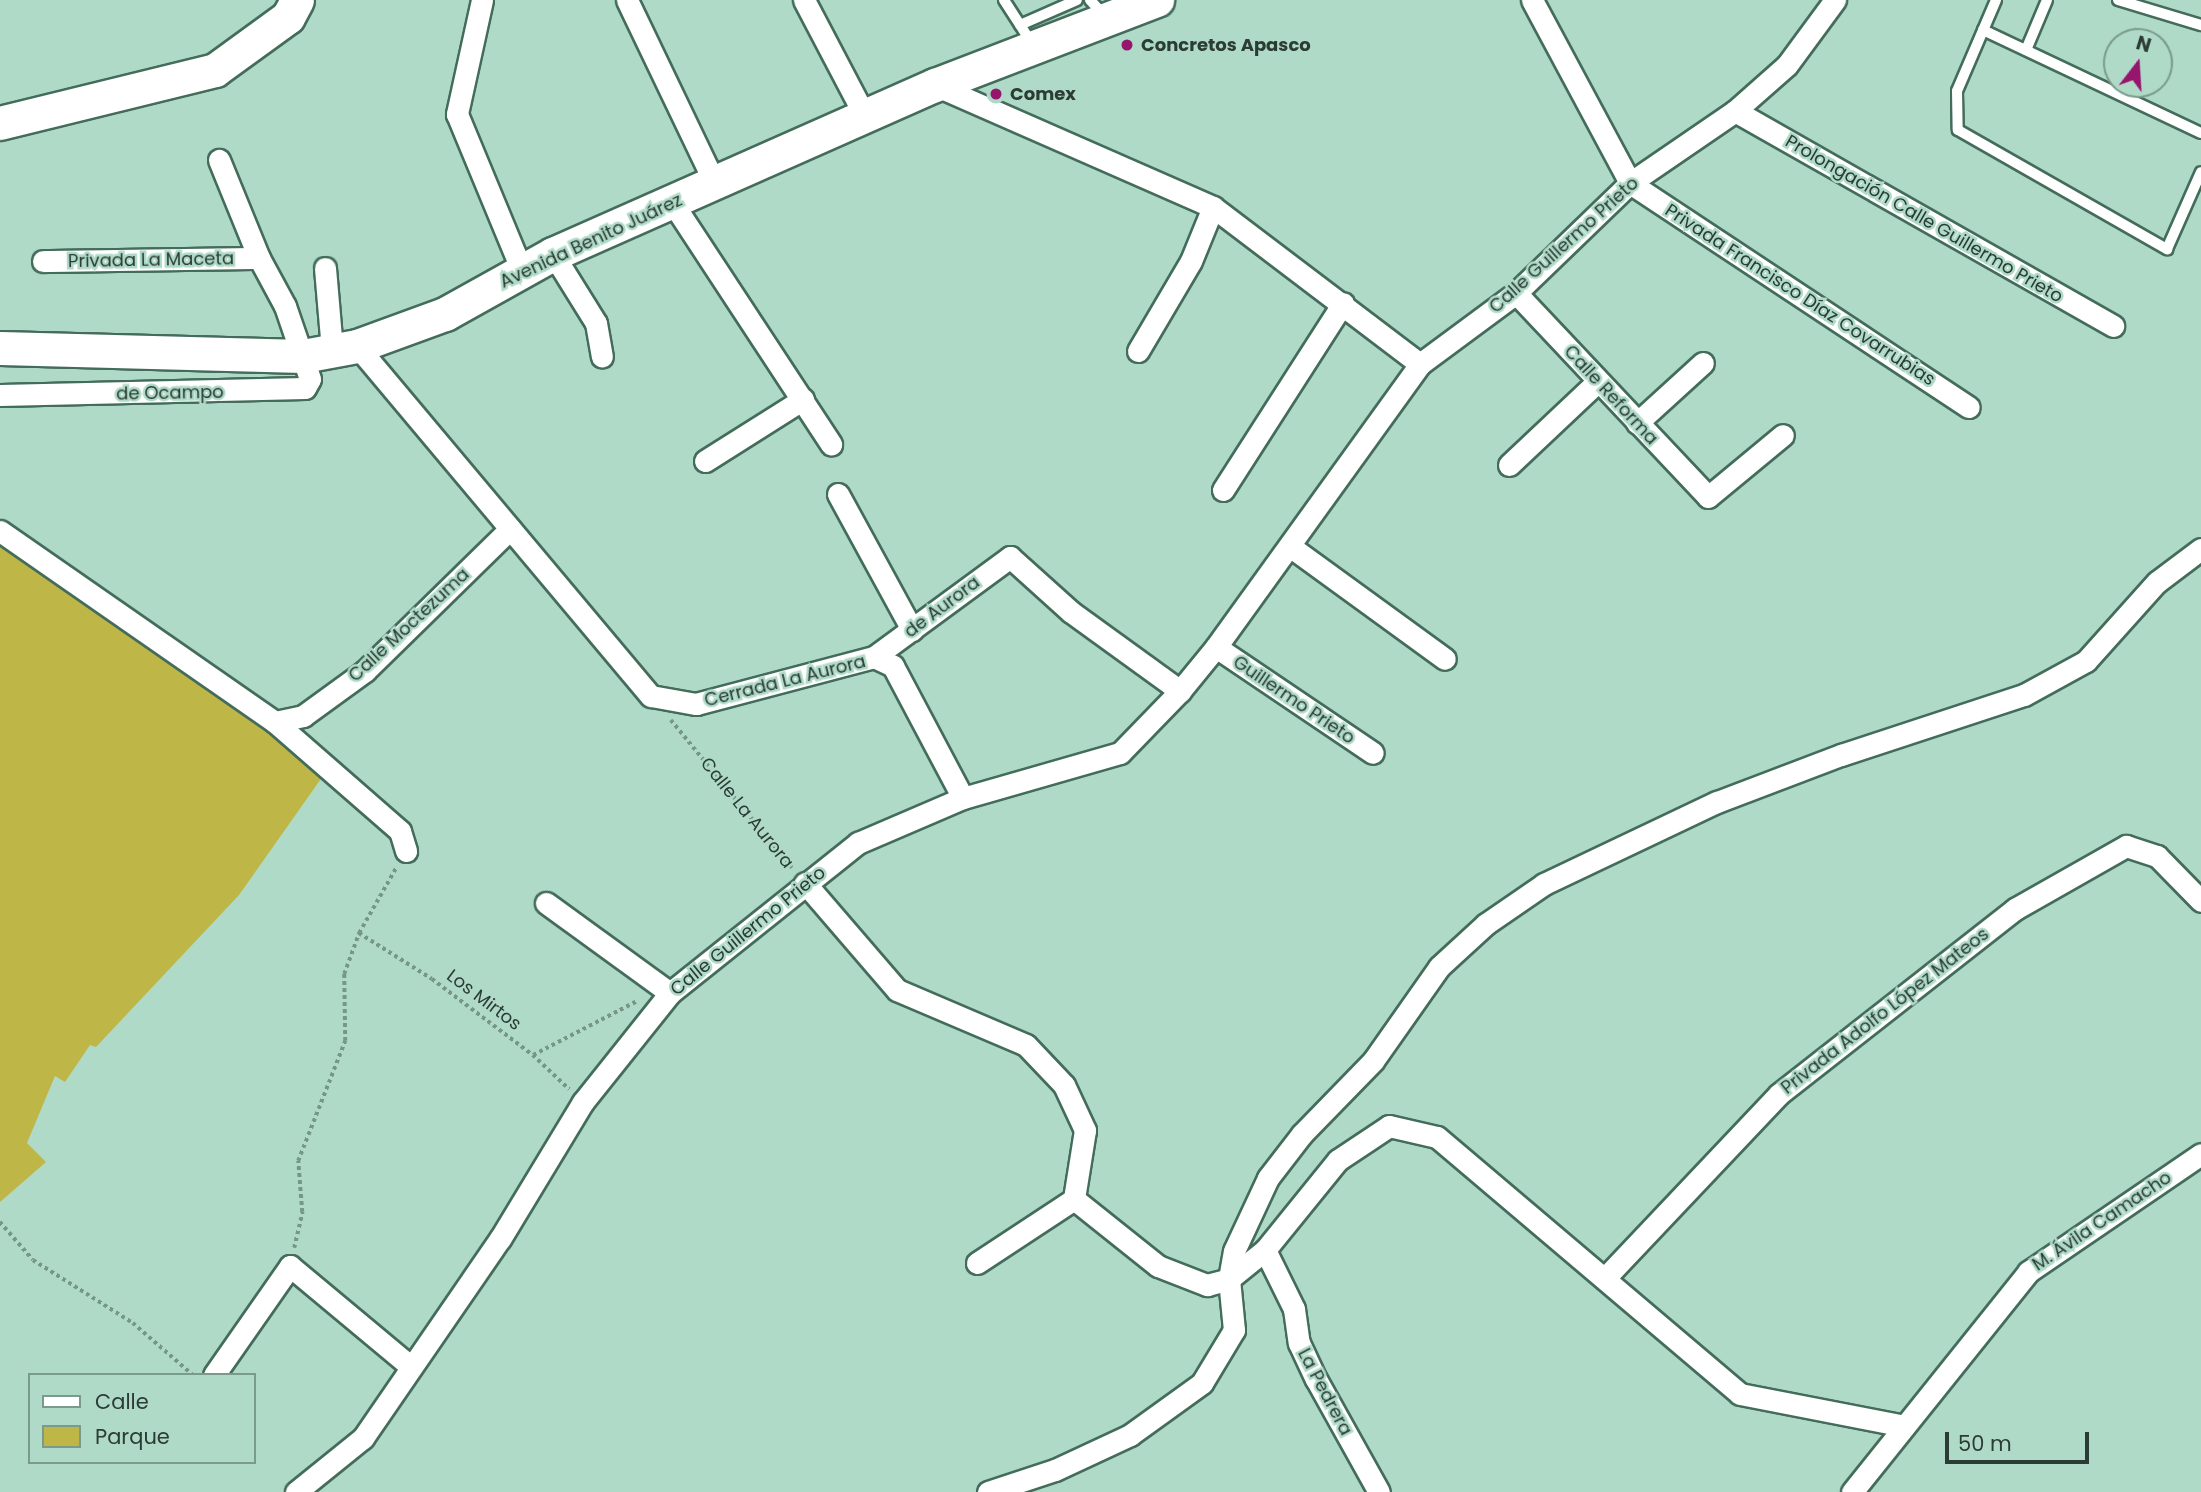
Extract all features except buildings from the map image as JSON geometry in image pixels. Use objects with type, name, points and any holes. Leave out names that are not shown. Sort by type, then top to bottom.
[{"type":"main road","name":"Avenida Benito Juárez","points":[[0,348],[331,351],[445,314],[553,254],[935,85],[1027,36],[1099,10],[1157,0]]},
{"type":"main road","points":[[0,123],[215,70],[291,6]]},
{"type":"street","points":[[482,0],[457,114],[522,271]]},
{"type":"street","points":[[627,0],[715,184]]},
{"type":"street","points":[[804,0],[865,117]]},
{"type":"street","points":[[1532,0],[1630,183]]},
{"type":"street","name":"Calle Guillermo Prieto","points":[[296,1492],[363,1438],[409,1365],[500,1239],[583,1102],[670,993],[858,843],[963,798],[1119,753],[1180,691],[1216,647],[1291,547],[1420,364],[1516,293],[1630,183],[1735,111],[1787,65],[1835,0]]},
{"type":"street","points":[[935,85],[1213,207],[1420,364]]},
{"type":"street","name":"Prolongación Calle Guillermo Prieto","points":[[1735,111],[2113,326]]},
{"type":"street","name":"Privada La Maceta","points":[[219,159],[258,258],[285,306],[331,351]]},
{"type":"street","name":"Privada Francisco Díaz Covarrubias","points":[[1630,183],[1969,407]]},
{"type":"street","points":[[672,202],[831,444]]},
{"type":"street","points":[[1139,351],[1191,261],[1213,207]]},
{"type":"street","points":[[553,254],[596,323],[602,356]]},
{"type":"street","name":"Privada La Maceta","points":[[43,261],[258,258]]},
{"type":"street","points":[[325,268],[331,351],[510,529],[651,696]]},
{"type":"street","name":"Calle Reforma","points":[[1516,293],[1708,497],[1783,435]]},
{"type":"street","points":[[1223,490],[1343,303]]},
{"type":"street","name":"de Ocampo","points":[[0,395],[305,388],[331,351]]},
{"type":"street","points":[[1637,423],[1703,363]]},
{"type":"street","points":[[1509,465],[1597,382]]},
{"type":"street","points":[[705,461],[803,399]]},
{"type":"street","points":[[838,494],[912,630]]},
{"type":"street","name":"Calle Moctezuma","points":[[275,722],[303,716],[365,671],[510,529]]},
{"type":"street","points":[[0,531],[275,722],[400,831],[406,851]]},
{"type":"street","points":[[1291,547],[1445,659]]},
{"type":"street","points":[[988,1492],[1055,1470],[1130,1436],[1202,1383],[1234,1330],[1229,1279],[1234,1251],[1268,1178],[1303,1133],[1373,1061],[1439,967],[1486,925],[1544,884],[1717,802],[1840,755],[2024,695],[2086,661],[2157,582],[2201,548]]},
{"type":"street","name":"de Aurora","points":[[874,657],[1010,557],[1071,612],[1180,691]]},
{"type":"street","name":"Guillermo Prieto","points":[[1216,647],[1373,753]]},
{"type":"street","name":"Cerrada La Aurora","points":[[651,696],[696,704],[874,657],[893,666],[963,798]]},
{"type":"street","name":"Privada Adolfo López Mateos","points":[[1605,1279],[1779,1094],[2015,909],[2126,846],[2157,856],[2201,901]]},
{"type":"street","name":"Calle La Aurora","points":[[805,883],[897,990],[1026,1045],[1064,1085],[1085,1130],[1074,1199]]},
{"type":"street","points":[[546,903],[670,993]]},
{"type":"street","points":[[977,1263],[1074,1199],[1158,1266],[1208,1285],[1229,1279],[1265,1250],[1338,1160],[1390,1126],[1437,1137],[1740,1394],[1904,1426]]},
{"type":"street","name":"M. Ávila Camacho","points":[[1852,1492],[2028,1272],[2201,1154]]},
{"type":"street","name":"La Pedrera","points":[[1265,1250],[1294,1309],[1299,1343],[1310,1367],[1380,1492]]},
{"type":"street","points":[[215,1373],[290,1266],[409,1365]]},
{"type":"lane","points":[[1004,0],[1027,36],[1077,0]]},
{"type":"lane","points":[[1997,0],[1957,91],[1958,130],[2167,249],[2201,172]]},
{"type":"lane","points":[[2026,50],[2047,0]]},
{"type":"lane","points":[[2118,0],[2201,24]]},
{"type":"lane","points":[[1983,30],[2201,133]]},
{"type":"path","name":"Calle La Aurora","points":[[651,696],[805,883]]},
{"type":"path","points":[[290,1266],[302,1212],[298,1161],[345,1041],[344,974],[359,933],[406,851]]},
{"type":"path","name":"Los Mirtos","points":[[359,933],[432,979],[534,1055],[583,1102]]},
{"type":"path","points":[[534,1055],[638,1001],[644,987],[640,970]]},
{"type":"path","points":[[0,1222],[33,1261],[133,1323],[191,1373]]},
{"type":"green space","points":[[0,545],[202,681],[325,773],[239,895],[96,1047],[90,1045],[65,1082],[55,1076],[27,1143],[46,1162],[0,1202]]},
{"type":"place","name":"Concretos Apasco","points":[[1127,45]]},
{"type":"place","name":"Comex","points":[[996,94]]}]
